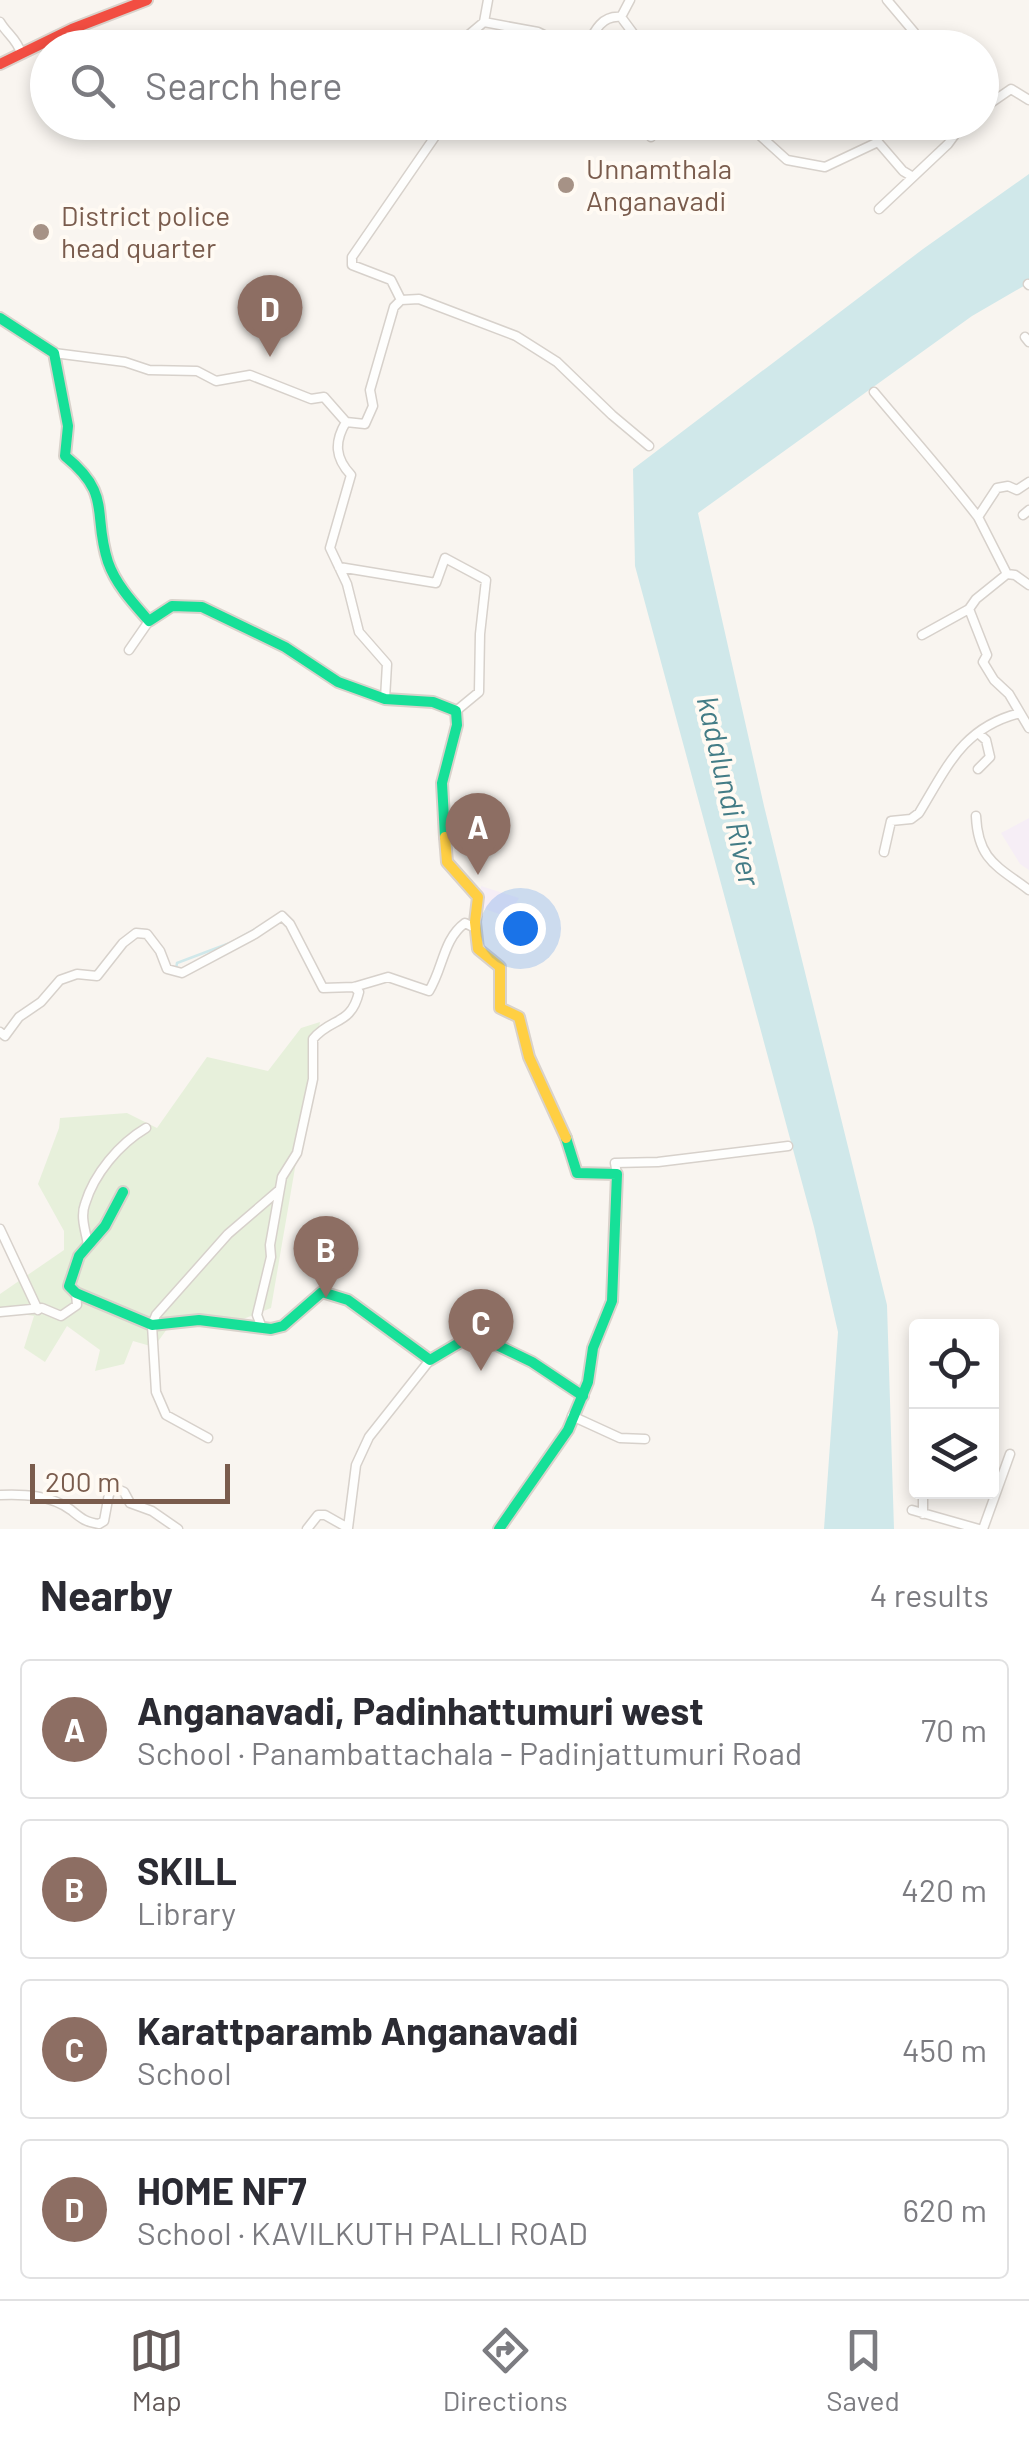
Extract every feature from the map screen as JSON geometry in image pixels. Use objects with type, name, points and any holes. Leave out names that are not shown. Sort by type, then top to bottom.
[{"type":"main road","points":[[74,30],[147,0]]},
{"type":"main road","points":[[0,64],[30,48]]},
{"type":"main road","points":[[0,318],[54,353],[68,426],[65,456],[87,472],[98,488],[108,564],[150,621],[172,606],[202,607],[285,648],[338,682],[385,699],[433,702],[456,710],[442,784],[447,862],[478,896],[478,949],[500,967],[500,1008],[519,1018],[544,1098],[564,1130],[577,1173],[617,1174],[612,1302],[593,1348],[583,1396],[568,1430],[499,1529]]},
{"type":"main road","points":[[124,1192],[105,1226],[79,1256],[69,1286],[76,1293],[152,1324],[199,1320],[262,1328],[283,1326],[322,1292],[348,1300],[430,1360],[474,1334],[532,1362],[583,1396]]},
{"type":"street","points":[[474,30],[484,22],[488,0]]},
{"type":"street","points":[[621,17],[630,0]]},
{"type":"street","points":[[886,0],[912,30]]},
{"type":"street","points":[[597,30],[610,16],[621,17],[631,30]]},
{"type":"street","points":[[0,22],[17,39],[21,52]]},
{"type":"street","points":[[484,22],[527,30]]},
{"type":"street","points":[[999,97],[1010,89],[1029,100]]},
{"type":"street","points":[[401,300],[391,280],[352,265],[352,257],[433,140]]},
{"type":"street","points":[[765,140],[787,160],[825,167],[878,142],[913,177]]},
{"type":"street","points":[[879,209],[951,140]]},
{"type":"street","points":[[54,353],[126,362],[149,370],[196,371],[216,380],[250,375],[311,400],[324,397],[346,422],[364,424],[370,420],[374,406],[370,390],[394,307],[401,300],[419,299],[516,336],[556,362],[650,446]]},
{"type":"street","points":[[874,392],[978,517],[1007,574]]},
{"type":"street","points":[[346,422],[336,450],[351,476],[330,548],[348,584],[359,632],[386,664],[385,699]]},
{"type":"street","points":[[978,517],[997,488],[1017,490],[1029,482]]},
{"type":"street","points":[[339,567],[436,584],[444,558],[486,580],[479,692],[456,710]]},
{"type":"street","points":[[922,635],[970,609],[976,599],[1007,574],[1029,585]]},
{"type":"street","points":[[970,609],[983,640],[986,655],[982,662],[1009,694],[1029,728]]},
{"type":"street","points":[[129,650],[150,621]]},
{"type":"street","points":[[884,852],[891,820],[911,819],[919,813],[963,742],[1001,718],[1020,713]]},
{"type":"street","points":[[978,733],[986,740],[990,757],[978,770]]},
{"type":"street","points":[[976,816],[976,834],[988,861],[1029,890]]},
{"type":"street","points":[[0,1032],[9,1034],[19,1017],[41,1002],[60,980],[77,974],[97,976],[129,937],[140,932],[156,945],[167,970],[182,974],[282,916],[323,988],[354,987],[388,977],[429,991],[454,931],[465,923],[476,928]]},
{"type":"street","points":[[262,1328],[257,1315],[271,1257],[278,1194],[301,1136],[314,1079],[313,1039],[325,1027],[347,1017],[358,997],[354,987]]},
{"type":"street","points":[[88,1245],[83,1218],[85,1204],[114,1153],[128,1138],[146,1128]]},
{"type":"street","points":[[617,1174],[616,1163],[658,1162],[788,1146]]},
{"type":"street","points":[[208,1438],[166,1415],[156,1392],[152,1324],[156,1314],[228,1234],[278,1194]]},
{"type":"street","points":[[0,1229],[38,1310]]},
{"type":"street","points":[[0,1312],[38,1310],[60,1316],[68,1314],[77,1305],[76,1293]]},
{"type":"street","points":[[307,1529],[318,1515],[348,1528],[356,1466],[369,1437],[430,1360]]},
{"type":"street","points":[[572,1416],[620,1438],[645,1439]]},
{"type":"street","points":[[912,1510],[981,1529],[1010,1454]]},
{"type":"street","points":[[0,1495],[52,1500],[86,1522],[99,1524],[104,1521],[109,1494],[116,1488],[124,1492],[130,1503],[152,1510],[178,1529]]},
{"type":"street","points":[[923,1499],[923,1514]]},
{"type":"shaded area","points":[[1029,818],[1029,870],[1020,864],[1001,833]]},
{"type":"shaded area","points":[[481,886],[519,898],[508,917],[479,907]]},
{"type":"green space","points":[[320,1022],[271,1308],[233,1323],[167,1329],[154,1347],[133,1341],[124,1364],[95,1371],[100,1350],[67,1326],[45,1362],[24,1348],[34,1316],[10,1312],[0,1317],[0,1294],[64,1250],[64,1231],[38,1184],[60,1118],[127,1113],[157,1128],[207,1057],[268,1071],[301,1028]]},
{"type":"water","name":"kadalundi River","points":[[1029,174],[1029,283],[972,316],[698,513],[764,806],[887,1305],[894,1529],[824,1529],[838,1332],[814,1227],[635,566],[633,469],[923,249]]},
{"type":"waterway","points":[[176,969],[177,963],[257,928]]},
{"type":"traffic: fast","points":[[0,318],[54,353],[68,426],[65,456],[90,482],[95,494],[111,570],[149,621],[172,606],[202,607],[285,647],[338,682],[385,699],[433,702],[456,711],[457,725],[442,783],[445,837]]},
{"type":"traffic: fast","points":[[499,1529],[568,1430],[588,1382],[593,1348],[612,1301],[617,1174],[577,1173],[566,1138]]},
{"type":"traffic: fast","points":[[123,1192],[105,1226],[79,1256],[69,1286],[76,1293],[152,1325],[199,1320],[271,1329],[283,1326],[322,1292],[348,1300],[430,1360],[474,1334],[532,1362],[583,1396]]},
{"type":"traffic: slow","points":[[445,837],[447,862],[478,897],[478,949],[500,967],[500,1008],[519,1017],[529,1057],[566,1138]]},
{"type":"traffic: jam","points":[[70,30],[147,0]]},
{"type":"traffic: jam","points":[[0,64],[30,49]]},
{"type":"place","name":"Unnamthala Anganavadi","points":[[566,185]]},
{"type":"place","name":"District police head quarter","points":[[41,232]]},
{"type":"place","name":"HOME NF7","points":[[270,357]]},
{"type":"place","name":"Anganavadi, Padinhattumuri west","points":[[478,875]]},
{"type":"place","name":"SKILL","points":[[326,1298]]},
{"type":"place","name":"Karattparamb Anganavadi","points":[[481,1371]]}]
